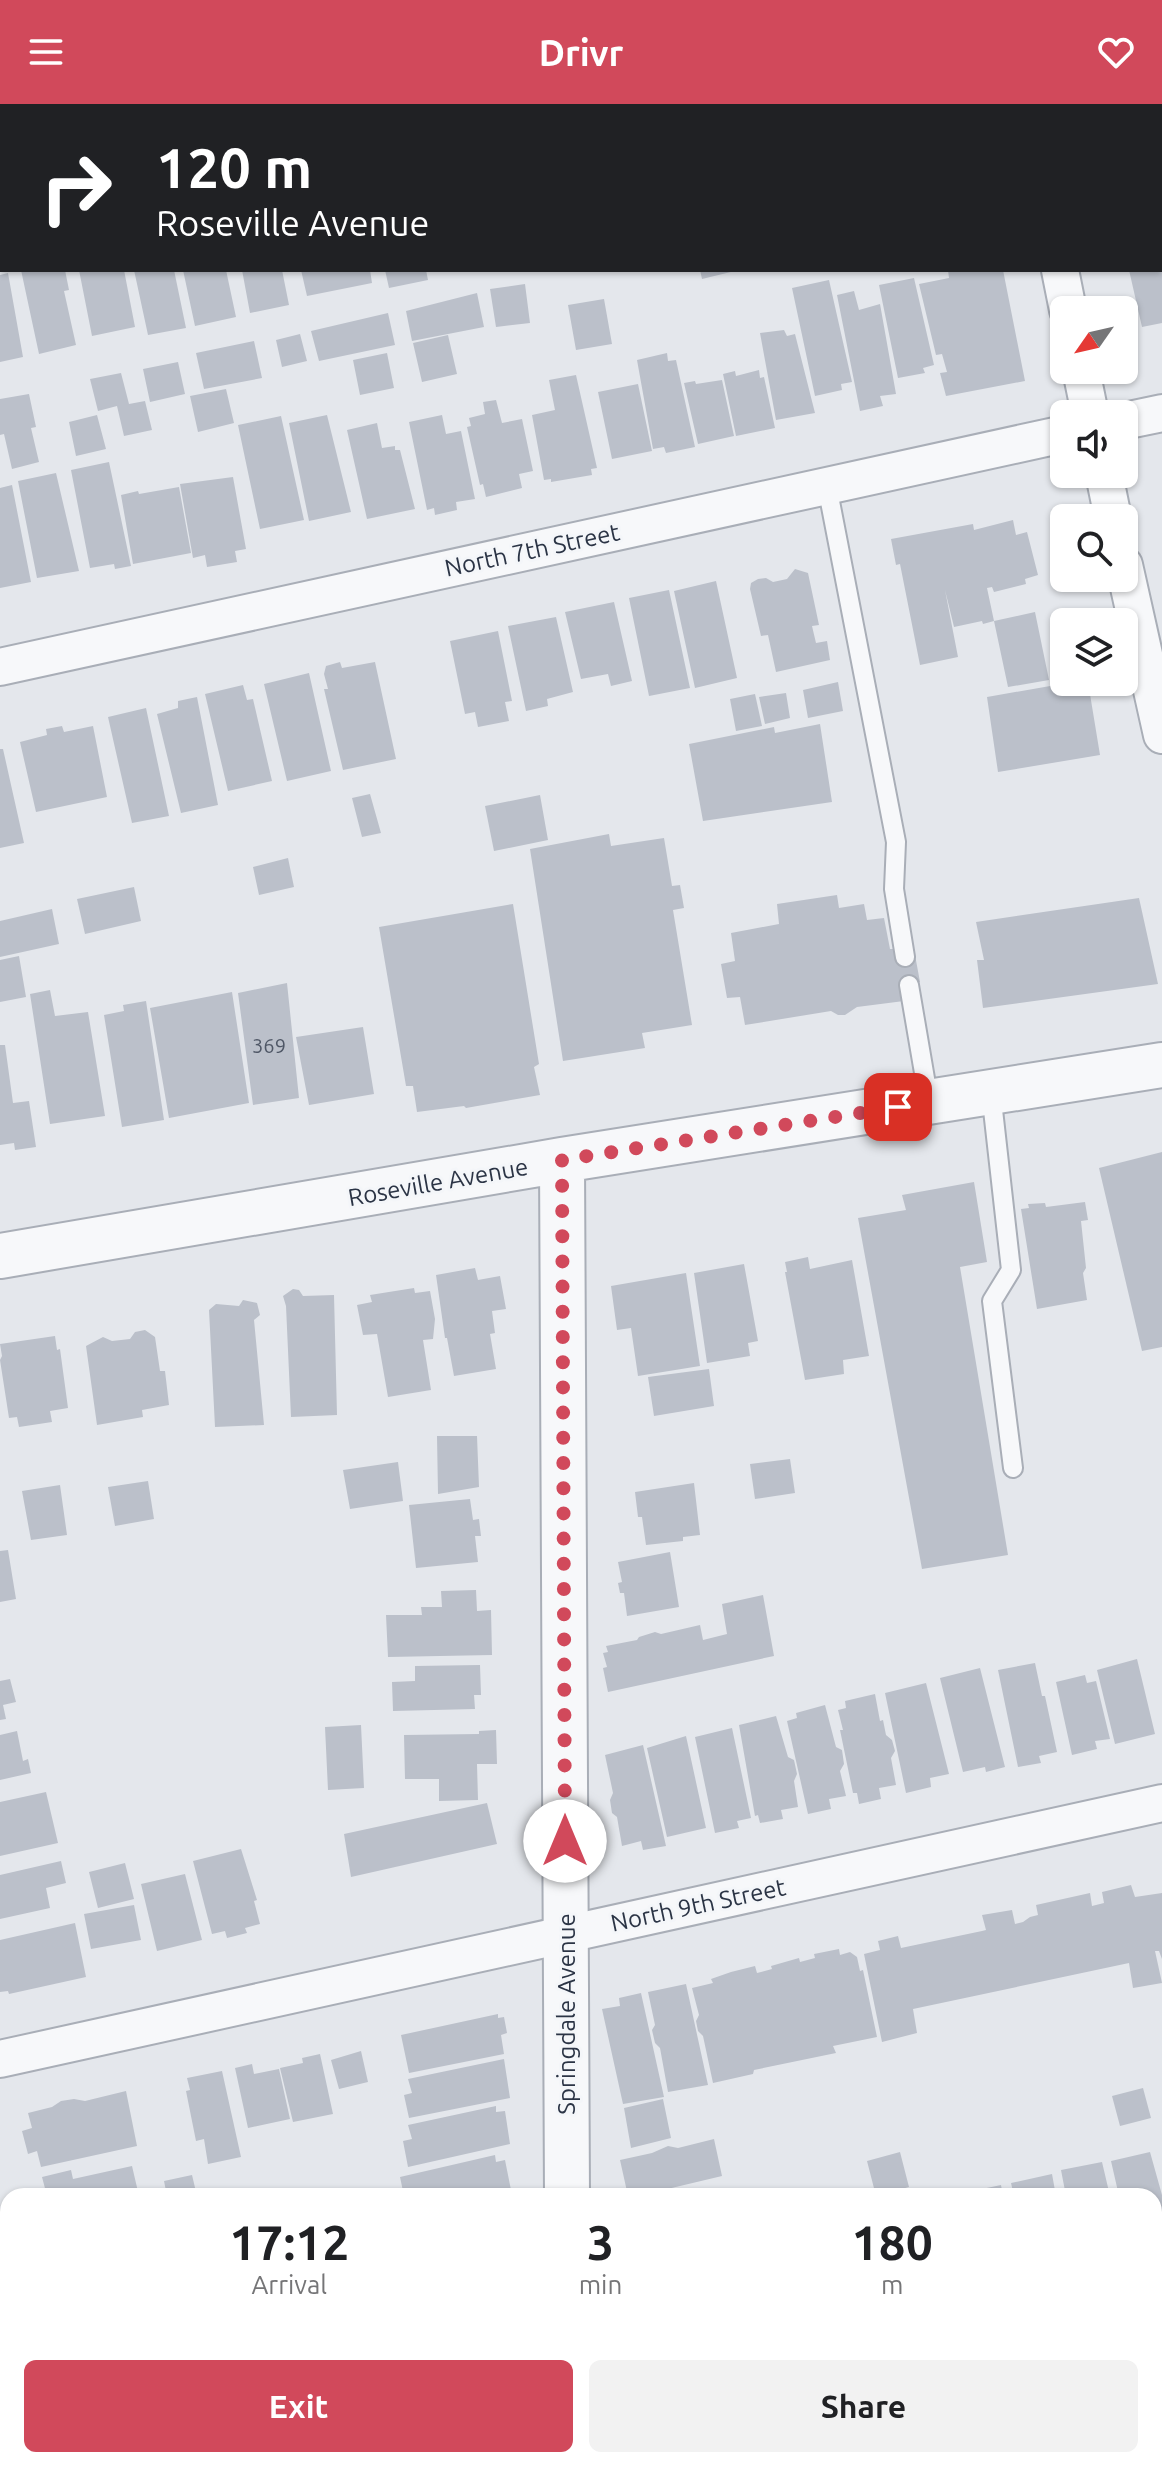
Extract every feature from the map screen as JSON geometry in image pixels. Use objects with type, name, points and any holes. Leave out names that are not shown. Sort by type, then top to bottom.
[{"type":"street","points":[[1060,272],[1065,296]]},
{"type":"street","points":[[1138,418],[1162,413]]},
{"type":"street","name":"North 7th Street","points":[[0,667],[1050,437]]},
{"type":"street","points":[[1130,592],[1162,735]]},
{"type":"street","name":"Roseville Avenue","points":[[0,1256],[562,1160],[1162,1065]]},
{"type":"street","name":"Springdale Avenue","points":[[562,1160],[567,2188]]},
{"type":"street","name":"North 9th Street","points":[[0,2059],[1162,1803]]},
{"type":"lane","points":[[827,486],[896,842],[894,889],[905,957]]},
{"type":"lane","points":[[909,985],[929,1102]]},
{"type":"lane","points":[[991,1092],[1011,1270],[992,1301],[1013,1468]]},
{"type":"building","points":[[21,272],[65,272],[69,290],[64,291],[76,345],[39,354]]},
{"type":"building","points":[[79,272],[124,272],[135,327],[92,336]]},
{"type":"building","points":[[134,272],[174,272],[186,328],[148,335]]},
{"type":"building","points":[[183,272],[226,272],[236,317],[195,326]]},
{"type":"building","points":[[242,272],[282,272],[289,305],[250,313]]},
{"type":"building","points":[[301,272],[370,272],[372,283],[307,296]]},
{"type":"building","points":[[385,272],[426,272],[428,280],[389,288]]},
{"type":"building","points":[[700,272],[731,272],[702,279]]},
{"type":"building","points":[[948,272],[1003,272],[1025,381],[946,396],[940,373],[947,372],[942,354],[936,355],[919,284],[949,278]]},
{"type":"building","points":[[1129,272],[1162,272],[1162,323],[1142,327],[1138,296],[1135,296]]},
{"type":"building","points":[[8,273],[23,357],[0,362],[0,275]]},
{"type":"building","points":[[914,278],[934,365],[923,368],[925,373],[898,378],[879,285]]},
{"type":"building","points":[[829,280],[852,382],[841,384],[842,390],[815,396],[792,288]]},
{"type":"building","points":[[525,284],[530,323],[496,327],[490,289]]},
{"type":"building","points":[[854,291],[859,310],[880,304],[896,394],[880,396],[883,406],[860,411],[837,295]]},
{"type":"building","points":[[477,293],[484,327],[412,341],[406,311]]},
{"type":"building","points":[[604,299],[612,344],[576,350],[568,305]]},
{"type":"building","points":[[388,313],[395,345],[319,361],[311,331]]},
{"type":"building","points":[[784,330],[787,336],[795,334],[815,413],[776,420],[760,333]]},
{"type":"building","points":[[300,334],[307,361],[282,367],[276,340]]},
{"type":"building","points":[[448,335],[457,374],[422,382],[413,343]]},
{"type":"building","points":[[254,341],[262,378],[204,389],[196,353]]},
{"type":"building","points":[[387,353],[394,388],[360,395],[353,360]]},
{"type":"building","points":[[667,353],[668,361],[676,360],[695,447],[666,453],[664,447],[653,449],[637,360]]},
{"type":"building","points":[[178,362],[185,394],[150,402],[143,369]]},
{"type":"building","points":[[759,370],[760,378],[764,377],[775,428],[736,436],[723,374],[735,371],[736,376]]},
{"type":"building","points":[[121,373],[129,404],[145,401],[152,430],[124,436],[117,406],[98,411],[90,379]]},
{"type":"building","points":[[576,375],[597,468],[591,469],[592,475],[551,482],[551,479],[544,480],[532,415],[555,410],[549,380]]},
{"type":"building","points":[[722,380],[734,436],[698,444],[684,383]]},
{"type":"building","points":[[638,384],[652,451],[612,459],[598,392]]},
{"type":"building","points":[[226,389],[234,423],[198,432],[190,396]]},
{"type":"building","points":[[29,394],[36,427],[31,428],[39,462],[12,469],[4,434],[0,435],[0,399]]},
{"type":"building","points":[[496,400],[502,423],[522,419],[533,471],[519,474],[522,488],[486,497],[483,484],[480,485],[467,427],[471,426],[469,418],[485,414],[483,402]]},
{"type":"building","points":[[97,415],[106,449],[76,456],[69,422]]},
{"type":"building","points":[[327,415],[351,512],[309,521],[289,423]]},
{"type":"building","points":[[442,415],[446,434],[461,431],[475,499],[456,502],[457,510],[435,515],[434,508],[427,510],[409,422]]},
{"type":"building","points":[[281,416],[304,520],[260,529],[238,425]]},
{"type":"building","points":[[377,423],[382,448],[395,446],[395,450],[400,450],[415,509],[367,519],[347,430]]},
{"type":"building","points":[[109,462],[131,566],[115,569],[114,564],[90,568],[71,470]]},
{"type":"building","points":[[56,473],[79,571],[37,578],[18,481]]},
{"type":"building","points":[[233,477],[246,549],[235,551],[237,562],[207,567],[205,555],[193,558],[180,484]]},
{"type":"building","points":[[12,485],[31,582],[0,588],[0,488]]},
{"type":"building","points":[[179,487],[191,553],[133,564],[121,495]]},
{"type":"building","points":[[1013,520],[1016,535],[1027,532],[1038,575],[1025,579],[1026,584],[994,592],[992,587],[987,588],[994,621],[983,624],[982,621],[954,627],[945,590],[958,657],[920,665],[900,564],[896,565],[891,539],[973,524],[974,530]]},
{"type":"building","points":[[795,569],[808,573],[819,625],[812,626],[816,643],[827,641],[830,660],[776,672],[768,635],[761,636],[751,583],[766,578],[773,582],[787,579]]},
{"type":"building","points":[[716,581],[737,678],[695,688],[674,591]]},
{"type":"building","points":[[669,590],[690,688],[649,696],[629,598]]},
{"type":"building","points":[[614,602],[632,681],[611,686],[608,674],[581,679],[565,612]]},
{"type":"building","points":[[1035,612],[1049,680],[1008,687],[994,621]]},
{"type":"building","points":[[556,617],[573,692],[547,699],[548,706],[526,711],[508,626]]},
{"type":"building","points":[[498,631],[512,701],[505,702],[509,721],[478,727],[475,712],[465,714],[450,641]]},
{"type":"building","points":[[340,662],[342,668],[375,662],[396,759],[343,770],[324,689],[328,689],[324,674],[326,666]]},
{"type":"building","points":[[309,673],[331,771],[287,781],[264,684]]},
{"type":"building","points":[[838,682],[843,711],[808,718],[803,690]]},
{"type":"building","points":[[243,685],[247,700],[253,699],[272,781],[228,791],[205,694]]},
{"type":"building","points":[[1050,686],[1050,696],[1090,696],[1100,755],[998,772],[987,697]]},
{"type":"building","points":[[786,693],[790,718],[765,724],[759,697]]},
{"type":"building","points":[[755,694],[762,726],[736,731],[730,699]]},
{"type":"building","points":[[197,697],[218,805],[181,813],[157,714],[178,708],[178,701]]},
{"type":"building","points":[[146,708],[169,816],[132,823],[108,717]]},
{"type":"building","points":[[820,724],[832,802],[703,821],[689,744],[774,727],[775,733]]},
{"type":"building","points":[[62,726],[64,732],[93,726],[107,797],[36,812],[20,742],[47,735],[46,729]]},
{"type":"building","points":[[0,749],[3,749],[24,843],[0,848]]},
{"type":"building","points":[[370,794],[381,833],[362,837],[352,798]]},
{"type":"building","points":[[540,795],[548,840],[494,851],[485,806]]},
{"type":"building","points":[[609,834],[611,846],[664,838],[672,886],[680,885],[684,908],[673,910],[692,1025],[642,1033],[645,1048],[563,1061],[530,849]]},
{"type":"building","points":[[288,858],[294,887],[259,895],[253,867]]},
{"type":"building","points":[[134,887],[141,921],[85,934],[77,899]]},
{"type":"building","points":[[837,895],[839,908],[864,904],[867,920],[884,918],[890,949],[895,949],[896,958],[915,955],[920,982],[902,986],[904,1001],[857,1007],[845,1015],[831,1011],[745,1025],[740,997],[727,998],[721,964],[735,961],[731,933],[779,924],[777,904]]},
{"type":"building","points":[[1139,898],[1158,984],[983,1008],[977,960],[984,960],[976,922]]},
{"type":"building","points":[[513,904],[539,1064],[534,1067],[540,1095],[466,1108],[417,1112],[413,1086],[406,1086],[379,927]]},
{"type":"building","points":[[52,909],[59,944],[0,957],[0,921]]},
{"type":"building","points":[[19,956],[26,997],[0,1002],[0,960]]},
{"type":"building","points":[[287,983],[299,1098],[253,1105],[238,993]]},
{"type":"building","points":[[50,990],[55,1016],[88,1012],[105,1116],[50,1124],[30,994]]},
{"type":"building","points":[[232,992],[249,1103],[169,1118],[150,1008]]},
{"type":"building","points":[[146,1001],[164,1120],[122,1127],[104,1015],[124,1011],[123,1005]]},
{"type":"building","points":[[363,1027],[374,1094],[309,1105],[296,1037]]},
{"type":"building","points":[[0,1045],[5,1045],[13,1103],[29,1101],[36,1147],[15,1150],[14,1143],[0,1145]]},
{"type":"building","points":[[1162,1152],[1162,1347],[1142,1351],[1099,1168]]},
{"type":"building","points":[[974,1182],[987,1262],[960,1267],[1008,1555],[922,1569],[858,1218],[906,1210],[902,1195]]},
{"type":"building","points":[[1085,1202],[1088,1220],[1081,1221],[1087,1300],[1037,1309],[1021,1209],[1029,1208],[1028,1204],[1045,1203],[1046,1207]]},
{"type":"building","points":[[808,1257],[810,1269],[852,1260],[869,1356],[843,1360],[844,1374],[805,1380],[785,1262]]},
{"type":"building","points":[[744,1264],[758,1341],[748,1343],[750,1356],[707,1363],[694,1273]]},
{"type":"building","points":[[475,1268],[478,1280],[500,1276],[506,1309],[492,1311],[495,1333],[490,1334],[496,1369],[454,1376],[436,1275]]},
{"type":"building","points":[[686,1273],[700,1366],[638,1376],[631,1328],[617,1330],[611,1286]]},
{"type":"building","points":[[414,1288],[415,1293],[430,1291],[435,1319],[433,1339],[423,1340],[431,1390],[388,1397],[377,1334],[363,1335],[357,1305],[372,1302],[370,1295]]},
{"type":"building","points":[[293,1289],[299,1290],[303,1296],[334,1295],[337,1415],[291,1417],[283,1296]]},
{"type":"building","points":[[243,1300],[257,1303],[260,1315],[254,1320],[264,1425],[215,1427],[209,1310],[216,1304],[239,1306]]},
{"type":"building","points":[[145,1330],[155,1337],[160,1371],[165,1371],[169,1405],[142,1410],[143,1417],[97,1425],[86,1346],[103,1337],[112,1341],[130,1339],[135,1332]]},
{"type":"building","points":[[55,1336],[57,1350],[60,1349],[68,1408],[50,1411],[52,1422],[19,1427],[17,1417],[9,1418],[0,1344]]},
{"type":"building","points":[[709,1369],[714,1406],[654,1416],[648,1377]]},
{"type":"building","points":[[437,1436],[477,1436],[479,1487],[438,1494]]},
{"type":"building","points":[[790,1459],[795,1493],[755,1499],[750,1464]]},
{"type":"building","points":[[398,1462],[403,1501],[350,1509],[343,1470]]},
{"type":"building","points":[[148,1481],[154,1519],[115,1526],[108,1487]]},
{"type":"building","points":[[694,1483],[700,1535],[683,1537],[683,1541],[646,1545],[635,1492]]},
{"type":"building","points":[[60,1485],[67,1535],[31,1540],[22,1491]]},
{"type":"building","points":[[470,1499],[473,1520],[479,1519],[481,1536],[475,1536],[478,1562],[416,1568],[409,1505]]},
{"type":"building","points":[[8,1550],[16,1599],[0,1602],[0,1551]]},
{"type":"building","points":[[670,1552],[679,1607],[627,1616],[624,1593],[620,1593],[618,1583],[622,1582],[618,1562]]},
{"type":"building","points":[[476,1590],[477,1611],[491,1610],[492,1655],[388,1657],[386,1615],[422,1615],[421,1607],[442,1607],[441,1591]]},
{"type":"building","points":[[763,1595],[774,1656],[608,1692],[603,1668],[607,1667],[603,1653],[608,1652],[606,1646],[637,1640],[655,1632],[661,1634],[700,1625],[703,1640],[727,1634],[722,1604]]},
{"type":"building","points":[[1137,1659],[1155,1734],[1115,1744],[1097,1670]]},
{"type":"building","points":[[1035,1663],[1057,1752],[1039,1756],[1041,1763],[1018,1767],[998,1670]]},
{"type":"building","points":[[480,1665],[481,1695],[474,1695],[475,1709],[393,1711],[392,1682],[415,1681],[415,1666]]},
{"type":"building","points":[[980,1668],[1005,1767],[986,1772],[985,1767],[963,1772],[940,1678]]},
{"type":"building","points":[[1085,1675],[1087,1683],[1096,1681],[1110,1739],[1095,1741],[1097,1749],[1072,1755],[1056,1682]]},
{"type":"building","points":[[10,1679],[16,1702],[3,1705],[6,1719],[0,1720],[0,1681]]},
{"type":"building","points":[[926,1683],[949,1774],[930,1778],[931,1787],[906,1793],[885,1693]]},
{"type":"building","points":[[875,1694],[880,1721],[883,1720],[886,1735],[892,1740],[895,1751],[891,1758],[896,1785],[879,1788],[881,1799],[859,1804],[857,1793],[853,1793],[838,1710],[846,1708],[845,1701]]},
{"type":"building","points":[[825,1705],[836,1747],[842,1750],[844,1764],[840,1771],[846,1796],[829,1799],[831,1809],[808,1814],[787,1721],[797,1718],[796,1713]]},
{"type":"building","points":[[776,1716],[788,1757],[794,1760],[798,1807],[781,1810],[783,1819],[760,1823],[758,1815],[755,1816],[739,1725]]},
{"type":"building","points":[[361,1725],[364,1788],[328,1790],[325,1727]]},
{"type":"building","points":[[732,1728],[751,1818],[737,1821],[739,1828],[715,1833],[695,1737]]},
{"type":"building","points":[[496,1730],[497,1764],[477,1764],[478,1800],[439,1801],[439,1779],[405,1779],[404,1735],[479,1734],[479,1731]]},
{"type":"building","points":[[17,1731],[23,1761],[28,1759],[31,1773],[0,1780],[0,1735]]},
{"type":"building","points":[[686,1736],[706,1828],[667,1837],[647,1748]]},
{"type":"building","points":[[643,1745],[666,1846],[643,1850],[641,1841],[622,1846],[617,1817],[612,1813],[610,1800],[613,1793],[605,1755]]},
{"type":"building","points":[[46,1792],[58,1843],[0,1856],[0,1802]]},
{"type":"building","points":[[487,1803],[497,1844],[351,1877],[344,1834]]},
{"type":"building","points":[[241,1849],[257,1900],[254,1901],[260,1924],[245,1928],[247,1933],[227,1938],[225,1931],[212,1934],[193,1861]]},
{"type":"building","points":[[61,1861],[66,1883],[46,1888],[50,1908],[0,1919],[0,1875]]},
{"type":"building","points":[[125,1863],[134,1899],[98,1908],[89,1872]]},
{"type":"building","points":[[185,1874],[202,1940],[157,1951],[141,1884]]},
{"type":"building","points":[[1131,1885],[1135,1897],[1162,1893],[1162,1959],[1159,1951],[1155,1951],[1162,1983],[1133,1988],[1129,1963],[913,2009],[917,2033],[882,2042],[864,1954],[880,1950],[878,1941],[898,1936],[901,1948],[982,1931],[986,1930],[982,1915],[1012,1910],[1015,1924],[1038,1915],[1036,1905],[1090,1893],[1092,1906],[1104,1903],[1102,1892]]},
{"type":"building","points":[[134,1905],[141,1940],[91,1949],[84,1914]]},
{"type":"building","points":[[75,1923],[86,1977],[9,1994],[8,1991],[0,1992],[0,1940]]},
{"type":"building","points":[[839,1949],[840,1955],[850,1952],[857,1957],[860,1971],[863,1970],[877,2037],[833,2046],[836,2053],[754,2070],[753,2074],[713,2083],[703,2036],[698,2031],[696,2021],[699,2015],[692,1988],[713,1983],[711,1979],[731,1972],[755,1966],[757,1973],[772,1969],[771,1966],[799,1958],[800,1962],[815,1958],[814,1954]]},
{"type":"building","points":[[686,1984],[708,2085],[668,2092],[660,2048],[655,2043],[652,2030],[655,2025],[648,1992]]},
{"type":"building","points":[[641,1993],[664,2097],[623,2104],[602,2009],[620,2006],[619,1998]]},
{"type":"building","points":[[498,2014],[498,2018],[504,2017],[507,2033],[501,2035],[504,2054],[409,2073],[401,2035]]},
{"type":"building","points":[[361,2051],[368,2082],[339,2089],[331,2060]]},
{"type":"building","points":[[320,2054],[333,2114],[293,2122],[280,2068],[303,2063],[302,2058]]},
{"type":"building","points":[[504,2059],[510,2098],[409,2118],[404,2095],[412,2093],[408,2079]]},
{"type":"building","points":[[252,2064],[254,2074],[279,2069],[290,2119],[248,2128],[235,2068]]},
{"type":"building","points":[[222,2071],[241,2157],[208,2164],[204,2139],[196,2141],[186,2091],[190,2090],[187,2078]]},
{"type":"building","points":[[1143,2088],[1151,2118],[1120,2126],[1112,2096]]},
{"type":"building","points":[[126,2091],[137,2146],[41,2167],[37,2151],[28,2154],[22,2131],[32,2128],[28,2113],[52,2107],[61,2101],[85,2101]]},
{"type":"building","points":[[663,2099],[671,2138],[631,2148],[624,2108]]},
{"type":"building","points":[[496,2106],[496,2112],[505,2111],[510,2144],[408,2167],[403,2141],[412,2139],[408,2125]]},
{"type":"building","points":[[714,2139],[722,2176],[672,2188],[626,2188],[620,2160],[668,2146],[678,2148]]},
{"type":"building","points":[[900,2152],[909,2187],[874,2188],[867,2161]]},
{"type":"building","points":[[1150,2152],[1160,2188],[1117,2188],[1111,2161]]},
{"type":"building","points":[[495,2155],[496,2162],[505,2160],[511,2188],[402,2188],[400,2177]]},
{"type":"building","points":[[1102,2162],[1108,2188],[1064,2188],[1061,2170]]},
{"type":"building","points":[[132,2166],[137,2188],[45,2188],[42,2177],[71,2170],[73,2179]]},
{"type":"building","points":[[1052,2174],[1055,2188],[1012,2188],[1011,2183]]},
{"type":"building","points":[[192,2175],[195,2188],[165,2188],[164,2181]]},
{"type":"route","points":[[565,1841],[562,1160],[898,1107]]}]
